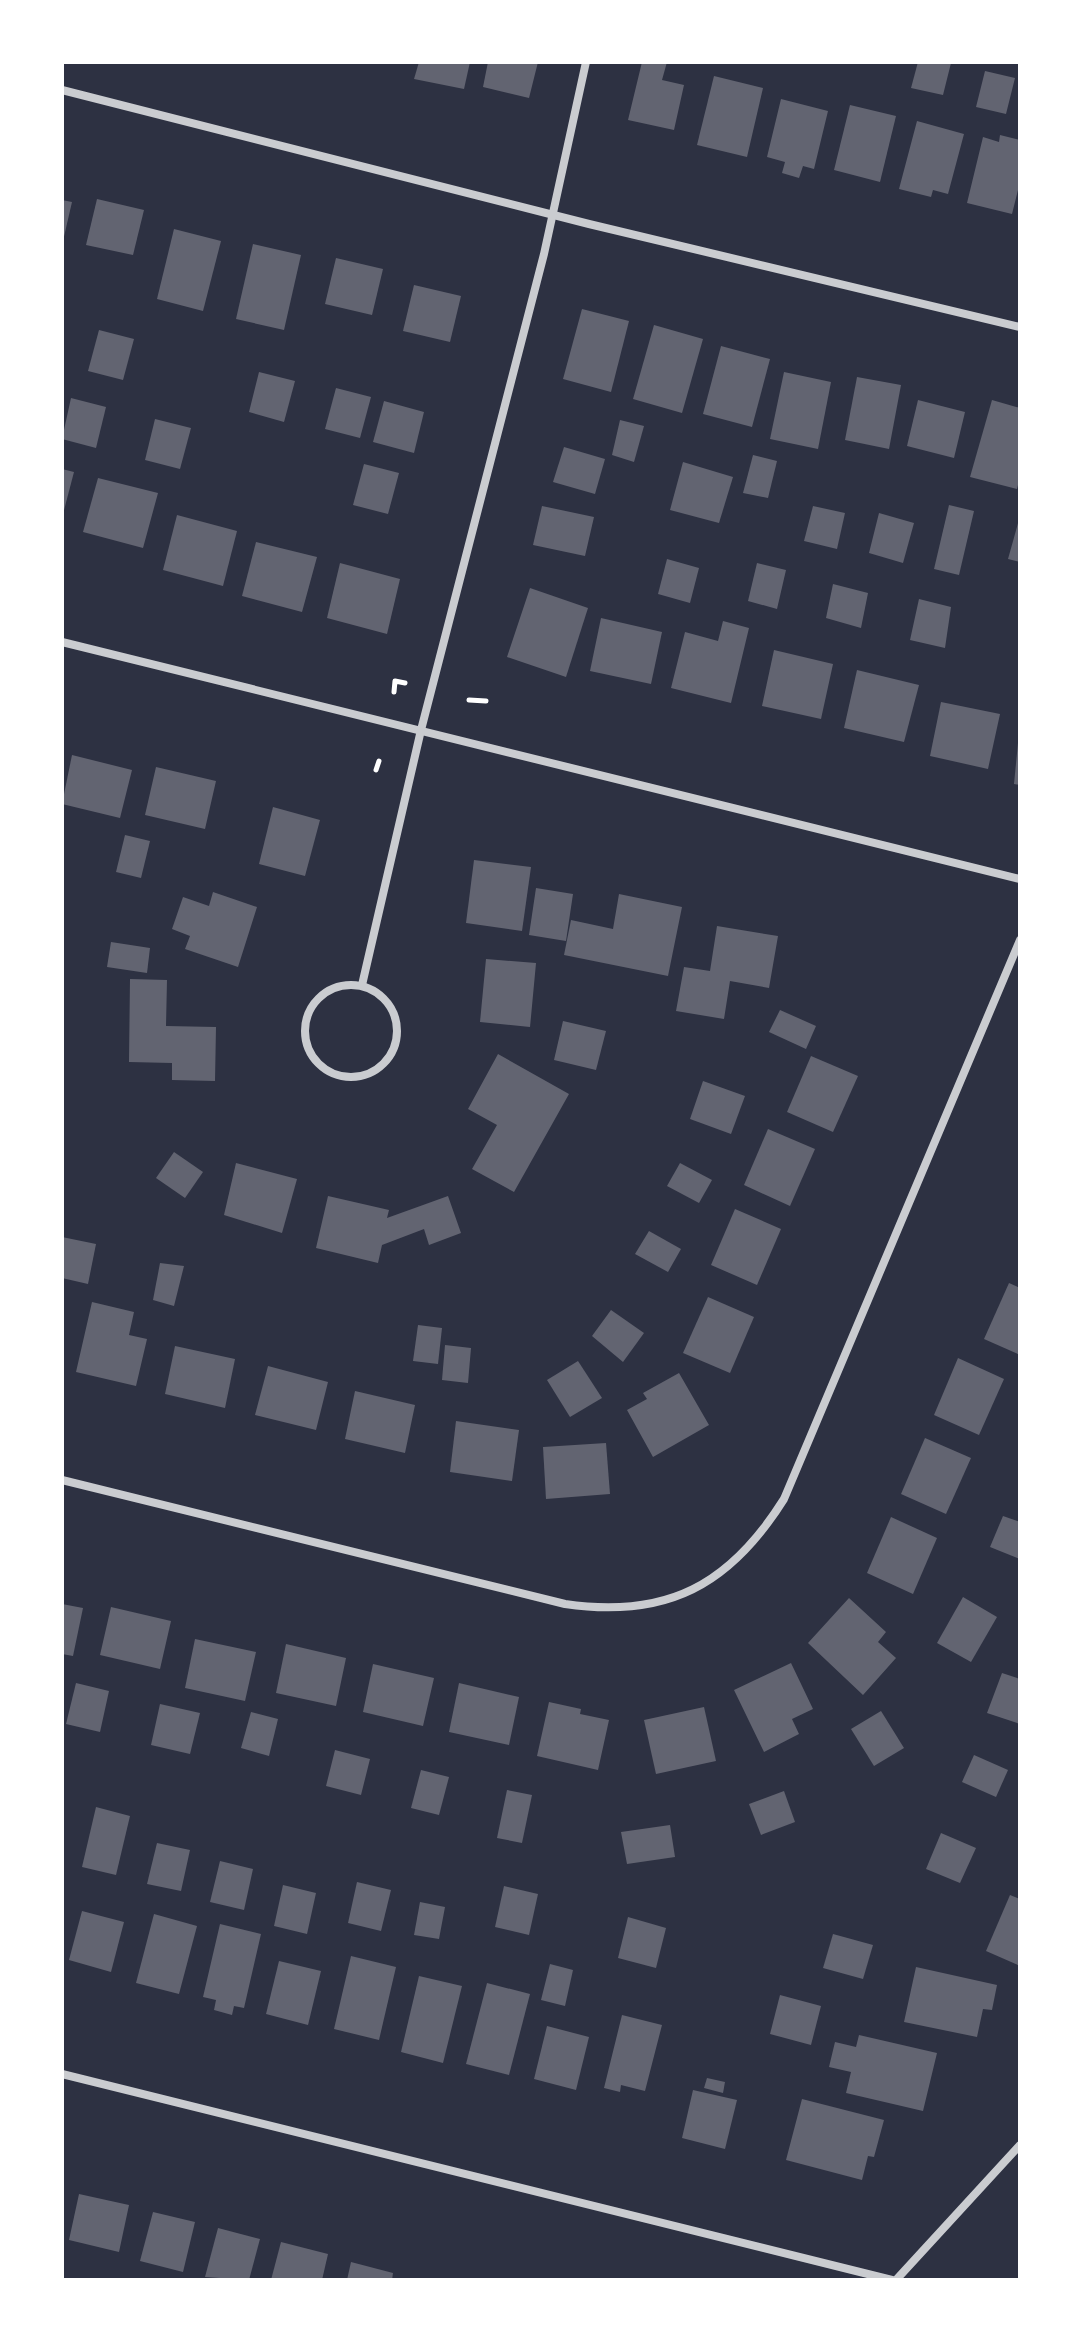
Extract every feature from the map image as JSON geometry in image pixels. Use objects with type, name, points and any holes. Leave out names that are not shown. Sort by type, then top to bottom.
[{"type":"street","points":[[362,985],[421,730],[554,213],[586,62]]},
{"type":"street","points":[[62,90],[1020,327]]},
{"type":"street","points":[[62,642],[1020,879]]},
{"type":"street","points":[[62,1480],[565,1604],[623,1608],[652,1604],[705,1585],[754,1542],[784,1499],[1020,940]]},
{"type":"street","points":[[347,984],[362,985],[387,1002],[395,1016],[395,1047],[376,1070],[346,1077],[331,1073],[309,1053],[305,1023],[319,996],[347,984]]},
{"type":"street","points":[[62,2074],[894,2280],[1020,2145]]},
{"type":"path","points":[[394,692],[395,681],[405,683]]},
{"type":"path","points":[[469,700],[486,701]]},
{"type":"path","points":[[376,770],[379,761]]},
{"type":"building","points":[[419,62],[470,62],[464,89],[414,79]]},
{"type":"building","points":[[488,62],[538,62],[529,98],[483,87]]},
{"type":"building","points":[[642,62],[667,62],[662,80],[684,85],[674,130],[628,120]]},
{"type":"building","points":[[918,62],[951,63],[943,95],[911,88]]},
{"type":"building","points":[[985,71],[1015,78],[1006,114],[976,107]]},
{"type":"building","points":[[714,76],[763,88],[747,157],[697,145]]},
{"type":"building","points":[[781,99],[828,111],[814,169],[803,166],[799,178],[782,173],[785,162],[767,157]]},
{"type":"building","points":[[850,105],[896,116],[880,182],[834,170]]},
{"type":"building","points":[[917,121],[964,134],[948,194],[933,190],[931,197],[899,189]]},
{"type":"building","points":[[1000,135],[1020,140],[1020,182],[1012,214],[967,203],[983,137],[999,142]]},
{"type":"building","points":[[97,199],[144,210],[133,255],[86,245]]},
{"type":"building","points":[[62,200],[72,202],[63,241],[62,241]]},
{"type":"building","points":[[174,229],[221,241],[203,311],[157,299]]},
{"type":"building","points":[[253,244],[301,255],[284,330],[236,319]]},
{"type":"building","points":[[336,258],[383,269],[372,315],[325,304]]},
{"type":"building","points":[[414,285],[461,296],[450,342],[403,331]]},
{"type":"building","points":[[582,309],[629,321],[611,392],[563,379]]},
{"type":"building","points":[[654,325],[703,339],[682,413],[633,399]]},
{"type":"building","points":[[99,330],[134,339],[123,380],[88,371]]},
{"type":"building","points":[[721,346],[770,359],[752,427],[703,414]]},
{"type":"building","points":[[259,372],[295,381],[284,422],[249,412]]},
{"type":"building","points":[[784,372],[831,382],[818,449],[770,439]]},
{"type":"building","points":[[857,377],[901,385],[889,449],[845,440]]},
{"type":"building","points":[[336,388],[371,397],[360,438],[325,429]]},
{"type":"building","points":[[71,398],[106,407],[96,448],[62,439]]},
{"type":"building","points":[[918,400],[965,412],[954,458],[907,446]]},
{"type":"building","points":[[992,400],[1020,408],[1020,477],[1017,489],[970,477]]},
{"type":"building","points":[[384,401],[424,412],[414,453],[373,442]]},
{"type":"building","points":[[155,419],[191,428],[180,469],[145,460]]},
{"type":"building","points":[[620,420],[644,426],[634,462],[612,455]]},
{"type":"building","points":[[564,447],[605,459],[595,494],[553,482]]},
{"type":"building","points":[[753,455],[777,461],[768,498],[743,493]]},
{"type":"building","points":[[683,462],[733,477],[719,523],[670,510]]},
{"type":"building","points":[[364,464],[399,473],[388,514],[353,505]]},
{"type":"building","points":[[62,469],[74,472],[63,514],[62,514]]},
{"type":"building","points":[[98,478],[158,493],[143,548],[83,532]]},
{"type":"building","points":[[949,505],[974,511],[959,575],[934,569]]},
{"type":"building","points":[[542,506],[594,517],[585,556],[533,545]]},
{"type":"building","points":[[813,506],[845,513],[837,549],[804,541]]},
{"type":"building","points":[[879,513],[914,523],[903,563],[869,553]]},
{"type":"building","points":[[177,515],[237,531],[223,586],[163,570]]},
{"type":"building","points":[[1020,516],[1020,562],[1008,559]]},
{"type":"building","points":[[256,542],[317,557],[302,612],[242,596]]},
{"type":"building","points":[[667,559],[699,568],[690,603],[658,594]]},
{"type":"building","points":[[340,563],[400,579],[387,634],[327,618]]},
{"type":"building","points":[[757,563],[786,570],[777,609],[748,601]]},
{"type":"building","points":[[833,584],[868,593],[861,628],[826,618]]},
{"type":"building","points":[[530,588],[588,608],[566,677],[507,657]]},
{"type":"building","points":[[919,599],[951,607],[945,648],[910,640]]},
{"type":"building","points":[[601,618],[662,632],[651,684],[590,671]]},
{"type":"building","points":[[723,621],[749,628],[731,703],[671,688],[685,632],[718,641]]},
{"type":"building","points":[[774,650],[833,664],[821,719],[762,706]]},
{"type":"building","points":[[857,670],[919,685],[904,742],[844,728]]},
{"type":"building","points":[[941,702],[1000,714],[988,769],[930,756]]},
{"type":"building","points":[[1020,743],[1020,785],[1014,784]]},
{"type":"building","points":[[72,755],[132,770],[120,818],[62,804]]},
{"type":"building","points":[[156,767],[216,781],[205,829],[145,815]]},
{"type":"building","points":[[273,807],[320,820],[305,876],[259,864]]},
{"type":"building","points":[[125,835],[150,841],[141,878],[116,872]]},
{"type":"building","points":[[474,860],[531,867],[522,931],[466,923]]},
{"type":"building","points":[[536,888],[573,894],[566,941],[529,935]]},
{"type":"building","points":[[213,892],[257,907],[238,967],[185,949],[190,936],[172,929],[183,897],[209,906]]},
{"type":"building","points":[[619,894],[682,907],[668,976],[564,955],[571,920],[613,929]]},
{"type":"building","points":[[717,926],[778,936],[769,988],[730,981],[724,1019],[676,1011],[684,967],[710,971]]},
{"type":"building","points":[[111,942],[150,948],[147,973],[107,967]]},
{"type":"building","points":[[486,959],[536,963],[530,1027],[480,1022]]},
{"type":"building","points":[[130,979],[167,980],[166,1026],[216,1027],[215,1081],[172,1080],[172,1063],[129,1062]]},
{"type":"building","points":[[780,1010],[816,1026],[806,1049],[769,1032]]},
{"type":"building","points":[[563,1021],[606,1031],[596,1070],[554,1060]]},
{"type":"building","points":[[498,1054],[569,1094],[514,1192],[472,1169],[497,1125],[468,1109]]},
{"type":"building","points":[[811,1056],[858,1076],[833,1132],[787,1112]]},
{"type":"building","points":[[703,1081],[745,1096],[731,1134],[690,1119]]},
{"type":"building","points":[[768,1129],[815,1149],[790,1206],[744,1185]]},
{"type":"building","points":[[174,1152],[203,1172],[185,1198],[156,1178]]},
{"type":"building","points":[[236,1163],[297,1179],[282,1233],[224,1215]]},
{"type":"building","points":[[680,1163],[712,1180],[699,1203],[667,1186]]},
{"type":"building","points":[[328,1196],[389,1210],[387,1218],[448,1196],[461,1233],[429,1245],[424,1229],[382,1245],[378,1263],[316,1248]]},
{"type":"building","points":[[735,1209],[781,1229],[757,1285],[711,1265]]},
{"type":"building","points":[[649,1231],[681,1249],[668,1272],[635,1254]]},
{"type":"building","points":[[62,1237],[96,1244],[88,1284],[62,1278]]},
{"type":"building","points":[[160,1263],[184,1266],[174,1306],[153,1300]]},
{"type":"building","points":[[1009,1283],[1020,1288],[1020,1355],[984,1339]]},
{"type":"building","points":[[708,1297],[754,1317],[730,1373],[683,1353]]},
{"type":"building","points":[[92,1302],[134,1312],[129,1335],[147,1339],[136,1386],[76,1372]]},
{"type":"building","points":[[611,1310],[644,1333],[623,1362],[592,1336]]},
{"type":"building","points":[[418,1325],[442,1328],[438,1364],[413,1361]]},
{"type":"building","points":[[445,1345],[471,1348],[468,1383],[442,1380]]},
{"type":"building","points":[[175,1346],[235,1359],[225,1408],[165,1394]]},
{"type":"building","points":[[958,1358],[1004,1379],[979,1435],[934,1415]]},
{"type":"building","points":[[578,1361],[602,1398],[570,1417],[547,1380]]},
{"type":"building","points":[[268,1366],[328,1382],[316,1430],[255,1415]]},
{"type":"building","points":[[679,1373],[709,1425],[653,1457],[627,1410],[647,1399],[643,1393]]},
{"type":"building","points":[[355,1391],[415,1405],[405,1453],[345,1439]]},
{"type":"building","points":[[456,1421],[519,1430],[512,1481],[450,1472]]},
{"type":"building","points":[[925,1438],[971,1458],[946,1514],[901,1494]]},
{"type":"building","points":[[606,1443],[610,1494],[546,1499],[543,1447]]},
{"type":"building","points":[[1003,1516],[1020,1522],[1020,1559],[990,1547]]},
{"type":"building","points":[[891,1517],[937,1538],[913,1594],[867,1573]]},
{"type":"building","points":[[963,1597],[997,1617],[971,1662],[937,1643]]},
{"type":"building","points":[[849,1598],[886,1632],[878,1642],[896,1658],[863,1695],[808,1643]]},
{"type":"building","points":[[62,1604],[83,1608],[73,1656],[62,1654]]},
{"type":"building","points":[[111,1607],[171,1621],[160,1669],[100,1655]]},
{"type":"building","points":[[195,1639],[256,1652],[245,1701],[185,1688]]},
{"type":"building","points":[[286,1644],[346,1658],[336,1706],[276,1693]]},
{"type":"building","points":[[791,1663],[813,1709],[792,1719],[799,1734],[764,1752],[734,1690]]},
{"type":"building","points":[[373,1664],[434,1678],[423,1726],[363,1712]]},
{"type":"building","points":[[1002,1673],[1020,1679],[1020,1724],[987,1713]]},
{"type":"building","points":[[76,1683],[109,1691],[100,1732],[66,1724]]},
{"type":"building","points":[[459,1683],[519,1697],[509,1745],[449,1732]]},
{"type":"building","points":[[549,1702],[581,1709],[580,1714],[609,1720],[598,1770],[537,1756]]},
{"type":"building","points":[[160,1704],[200,1713],[190,1754],[151,1745]]},
{"type":"building","points":[[704,1707],[716,1761],[656,1774],[644,1720]]},
{"type":"building","points":[[881,1711],[904,1748],[874,1766],[851,1729]]},
{"type":"building","points":[[251,1712],[278,1719],[269,1756],[241,1748]]},
{"type":"building","points":[[335,1750],[370,1759],[361,1795],[326,1786]]},
{"type":"building","points":[[974,1755],[1008,1770],[996,1797],[962,1782]]},
{"type":"building","points":[[421,1770],[449,1777],[439,1815],[411,1808]]},
{"type":"building","points":[[507,1790],[532,1795],[522,1843],[497,1838]]},
{"type":"building","points":[[784,1791],[795,1822],[761,1835],[749,1804]]},
{"type":"building","points":[[96,1807],[130,1816],[116,1875],[82,1867]]},
{"type":"building","points":[[670,1825],[675,1857],[627,1864],[621,1832]]},
{"type":"building","points":[[941,1833],[976,1848],[960,1883],[926,1869]]},
{"type":"building","points":[[157,1843],[190,1850],[181,1891],[147,1884]]},
{"type":"building","points":[[220,1861],[253,1869],[244,1910],[210,1902]]},
{"type":"building","points":[[357,1882],[391,1890],[381,1931],[348,1923]]},
{"type":"building","points":[[283,1885],[316,1893],[307,1934],[274,1926]]},
{"type":"building","points":[[504,1886],[538,1894],[529,1935],[495,1927]]},
{"type":"building","points":[[1010,1895],[1020,1899],[1020,1966],[986,1951]]},
{"type":"building","points":[[420,1902],[445,1907],[439,1939],[414,1935]]},
{"type":"building","points":[[82,1911],[124,1922],[111,1972],[69,1960]]},
{"type":"building","points":[[154,1914],[197,1926],[179,1994],[136,1983]]},
{"type":"building","points":[[628,1917],[666,1928],[656,1968],[618,1958]]},
{"type":"building","points":[[220,1924],[261,1934],[244,2008],[234,2006],[232,2015],[214,2010],[216,2000],[203,1997]]},
{"type":"building","points":[[833,1934],[873,1945],[863,1979],[823,1968]]},
{"type":"building","points":[[351,1956],[396,1967],[379,2040],[334,2029]]},
{"type":"building","points":[[279,1961],[321,1971],[308,2025],[266,2014]]},
{"type":"building","points":[[550,1964],[573,1970],[565,2006],[541,2000]]},
{"type":"building","points":[[916,1967],[997,1985],[992,2010],[983,2009],[977,2037],[904,2022]]},
{"type":"building","points":[[419,1976],[462,1986],[443,2063],[401,2052]]},
{"type":"building","points":[[487,1983],[530,1994],[509,2075],[466,2064]]},
{"type":"building","points":[[780,1995],[821,2006],[811,2045],[770,2034]]},
{"type":"building","points":[[622,2015],[662,2025],[645,2091],[621,2085],[620,2092],[604,2088]]},
{"type":"building","points":[[547,2026],[589,2037],[576,2090],[534,2079]]},
{"type":"building","points":[[859,2035],[937,2053],[923,2111],[846,2093],[851,2072],[829,2067],[835,2042],[856,2047]]},
{"type":"building","points":[[707,2078],[725,2082],[723,2093],[704,2088]]},
{"type":"building","points":[[693,2090],[737,2100],[725,2149],[682,2138]]},
{"type":"building","points":[[802,2099],[884,2120],[874,2157],[868,2156],[862,2180],[786,2160]]},
{"type":"building","points":[[79,2194],[129,2205],[119,2252],[69,2240]]},
{"type":"building","points":[[153,2212],[195,2222],[183,2272],[140,2261]]},
{"type":"building","points":[[218,2228],[260,2239],[249,2280],[205,2277]]},
{"type":"building","points":[[281,2242],[328,2254],[322,2280],[271,2280]]},
{"type":"building","points":[[351,2262],[393,2273],[392,2280],[347,2280]]}]
